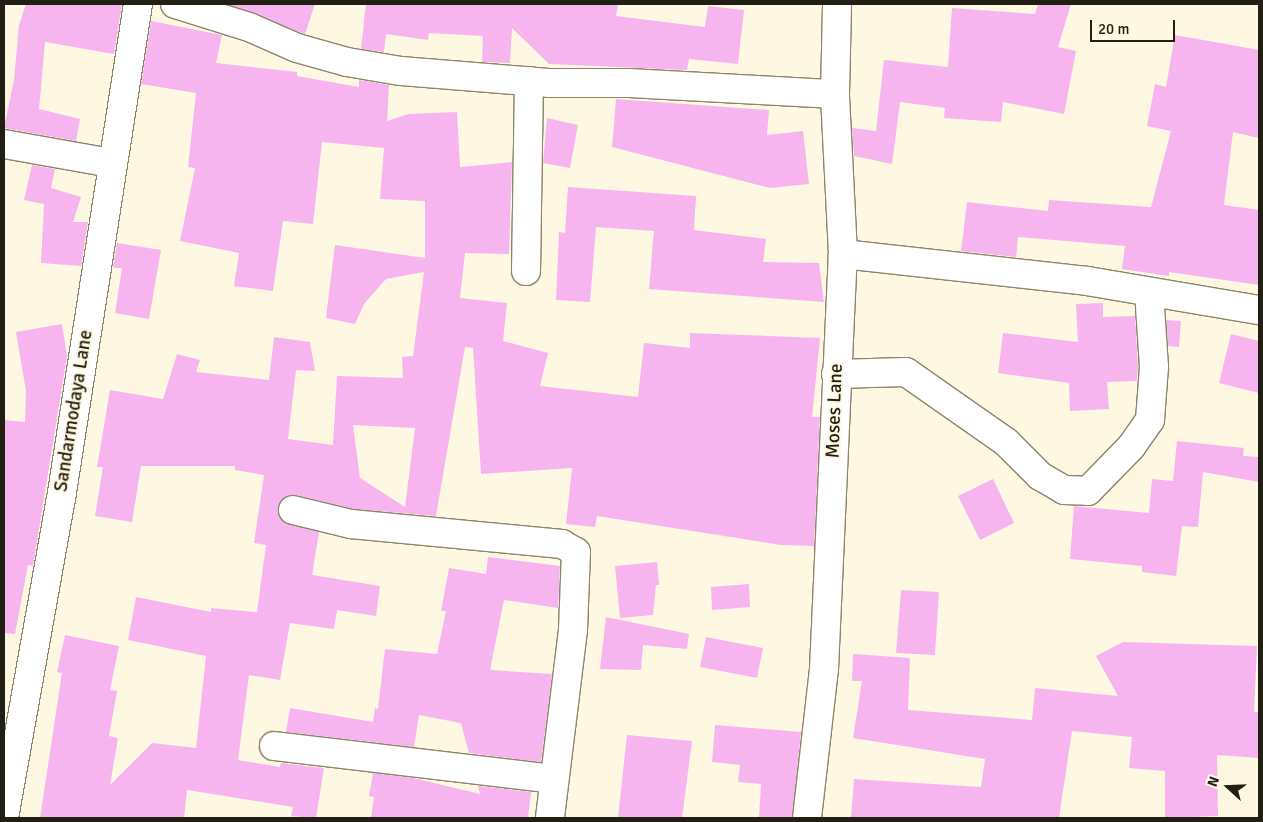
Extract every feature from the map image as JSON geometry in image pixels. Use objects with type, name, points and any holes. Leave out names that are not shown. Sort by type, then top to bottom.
[{"type":"street","name":"Sandarmodaya Lane","points":[[4,818],[61,499],[111,164],[138,4]]},
{"type":"street","points":[[175,4],[249,27],[297,48],[347,62],[400,71],[529,82],[629,83],[835,94]]},
{"type":"street","name":"Moses Lane","points":[[807,818],[824,669],[836,374],[843,254],[835,94],[837,4]]},
{"type":"street","points":[[526,271],[529,82]]},
{"type":"street","points":[[4,144],[111,164]]},
{"type":"street","points":[[843,254],[1087,281],[1259,310]]},
{"type":"street","points":[[836,374],[906,372],[1006,442],[1040,476],[1064,490],[1088,491],[1131,447],[1150,420],[1154,367],[1149,292]]},
{"type":"street","points":[[293,510],[351,524],[562,544],[576,552],[573,630],[550,818]]},
{"type":"street","points":[[274,746],[554,779]]},
{"type":"building","points":[[26,4],[122,4],[114,54],[45,42],[39,109],[80,119],[76,141],[4,128],[14,80],[19,25]]},
{"type":"building","points":[[227,4],[315,4],[305,34]]},
{"type":"building","points":[[366,4],[618,4],[616,16],[705,27],[708,6],[744,10],[738,64],[689,59],[687,70],[549,64],[512,28],[510,63],[482,62],[483,36],[429,33],[428,40],[386,34],[384,52],[361,49]]},
{"type":"building","points":[[1038,4],[1071,4],[1058,47],[1076,51],[1064,114],[1003,102],[1001,122],[944,118],[945,108],[900,102],[892,164],[854,156],[852,128],[876,131],[884,60],[948,67],[952,8],[1035,14]]},
{"type":"building","points":[[151,21],[222,35],[216,63],[297,72],[297,76],[359,87],[359,80],[389,85],[387,121],[408,114],[457,112],[460,167],[512,162],[509,254],[465,253],[460,298],[507,303],[503,341],[548,353],[540,386],[638,397],[644,343],[690,348],[690,333],[820,338],[812,417],[820,417],[814,546],[781,545],[597,516],[595,527],[566,524],[572,468],[481,474],[473,348],[465,347],[436,516],[354,509],[296,495],[288,495],[278,506],[283,522],[319,532],[312,575],[380,586],[376,616],[337,610],[334,629],[290,623],[280,680],[249,675],[238,760],[280,767],[281,763],[324,768],[316,818],[291,816],[293,807],[187,790],[184,818],[40,818],[62,673],[57,672],[65,635],[119,646],[110,690],[117,691],[109,736],[118,738],[110,785],[152,743],[196,748],[206,656],[128,640],[136,597],[211,612],[211,608],[257,612],[266,545],[254,543],[264,475],[235,470],[235,466],[141,466],[132,522],[95,516],[103,467],[97,467],[110,390],[163,399],[177,354],[200,360],[196,372],[269,380],[274,337],[310,342],[315,371],[296,370],[288,439],[333,445],[337,376],[403,378],[402,357],[413,356],[424,272],[386,279],[364,304],[355,324],[326,318],[335,245],[425,258],[425,201],[380,199],[384,148],[322,142],[313,224],[283,221],[273,291],[234,286],[239,253],[180,241],[195,168],[188,167],[196,93],[141,84]],"holes":[[[353,425],[415,428],[405,507],[360,478]]]},
{"type":"building","points":[[1175,35],[1259,50],[1259,138],[1233,132],[1224,205],[1259,210],[1259,285],[1169,272],[1169,276],[1122,269],[1125,246],[1018,237],[1016,257],[961,251],[967,202],[1048,211],[1049,200],[1151,207],[1171,131],[1147,126],[1155,84],[1166,87]]},
{"type":"building","points":[[616,99],[769,110],[767,135],[803,131],[809,184],[770,188],[612,147]]},
{"type":"building","points":[[547,118],[578,125],[570,168],[543,163]]},
{"type":"building","points":[[32,165],[55,169],[51,188],[81,197],[73,222],[88,222],[81,266],[41,263],[44,204],[24,200]]},
{"type":"building","points":[[568,187],[696,196],[694,230],[766,239],[763,262],[819,263],[824,302],[649,289],[654,231],[596,227],[590,302],[556,300],[559,232],[565,233]]},
{"type":"building","points":[[117,243],[161,250],[149,319],[115,313],[122,268],[113,268]]},
{"type":"building","points":[[1103,303],[1103,317],[1135,316],[1138,367],[1137,381],[1107,382],[1109,409],[1070,411],[1069,383],[998,373],[1003,333],[1078,342],[1076,304]]},
{"type":"building","points":[[1166,320],[1181,321],[1179,347],[1168,346]]},
{"type":"building","points":[[62,324],[67,356],[33,566],[28,565],[15,634],[4,633],[4,420],[25,422],[26,391],[16,332]]},
{"type":"building","points":[[1231,334],[1259,341],[1259,393],[1219,383]]},
{"type":"building","points":[[1177,441],[1244,448],[1243,456],[1259,457],[1259,482],[1203,472],[1198,527],[1182,526],[1176,576],[1142,572],[1142,566],[1070,559],[1074,506],[1149,513],[1152,479],[1173,481]]},
{"type":"building","points":[[993,479],[1014,523],[980,540],[958,496]]},
{"type":"building","points":[[488,557],[560,566],[558,608],[504,600],[490,670],[552,674],[541,762],[469,753],[461,723],[419,715],[414,747],[286,732],[290,708],[373,722],[375,708],[378,709],[385,649],[437,654],[446,611],[441,611],[449,568],[486,574]]},
{"type":"building","points":[[657,562],[659,585],[656,585],[653,615],[620,618],[615,566]]},
{"type":"building","points":[[749,584],[750,607],[712,610],[711,587]]},
{"type":"building","points":[[901,590],[939,592],[935,655],[896,653]]},
{"type":"building","points":[[606,617],[689,634],[687,649],[643,645],[641,670],[600,669]]},
{"type":"building","points":[[706,637],[763,648],[757,678],[700,667]]},
{"type":"building","points":[[1123,642],[1257,646],[1254,712],[1259,712],[1259,758],[1217,755],[1218,816],[1165,818],[1165,771],[1129,768],[1132,737],[1072,731],[1059,818],[851,818],[854,779],[981,787],[985,759],[853,738],[862,681],[852,681],[853,654],[910,658],[908,710],[1032,720],[1035,688],[1118,696],[1096,656]]},
{"type":"building","points":[[715,725],[801,732],[792,818],[759,818],[761,784],[738,782],[740,765],[712,762]]},
{"type":"building","points":[[627,735],[692,741],[682,818],[618,818]]},
{"type":"building","points":[[373,773],[413,778],[480,794],[478,786],[531,792],[528,818],[371,818],[374,797],[369,796]]}]
